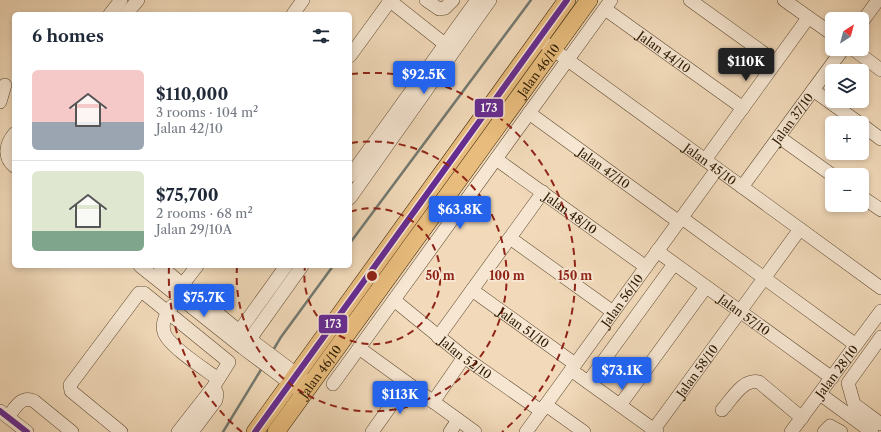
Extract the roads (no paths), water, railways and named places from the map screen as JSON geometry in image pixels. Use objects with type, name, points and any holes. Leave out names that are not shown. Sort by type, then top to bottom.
[{"type":"main road","name":"Jalan 46/10","points":[[255,432],[568,0]]},
{"type":"main road","name":"Jalan 46/10","points":[[282,430],[307,389],[589,0]]},
{"type":"street","points":[[112,12],[121,0]]},
{"type":"street","points":[[128,12],[138,0]]},
{"type":"street","points":[[294,12],[303,0]]},
{"type":"street","points":[[426,0],[439,9],[445,8],[453,0]]},
{"type":"street","points":[[352,173],[449,48],[490,0]]},
{"type":"street","points":[[690,0],[776,62]]},
{"type":"street","points":[[784,0],[825,29]]},
{"type":"street","points":[[869,13],[880,0]]},
{"type":"street","points":[[352,53],[389,1],[449,48]]},
{"type":"street","points":[[352,195],[449,48],[475,1]]},
{"type":"street","name":"Jalan 46/10","points":[[333,384],[608,4]]},
{"type":"street","name":"Jalan 44/10","points":[[608,4],[742,108]]},
{"type":"street","points":[[705,160],[808,18]]},
{"type":"street","name":"Jalan 45/10","points":[[540,39],[567,61],[881,288]]},
{"type":"street","name":"Jalan 37/10","points":[[742,187],[837,56]]},
{"type":"street","points":[[862,56],[881,70]]},
{"type":"street","points":[[0,102],[5,85]]},
{"type":"street","points":[[813,90],[849,116]]},
{"type":"street","name":"Jalan 47/10","points":[[529,113],[764,278],[856,345]]},
{"type":"street","points":[[869,130],[881,139]]},
{"type":"street","points":[[12,136],[3,146],[9,162],[12,164]]},
{"type":"street","points":[[779,136],[825,170]]},
{"type":"street","name":"Jalan 48/10","points":[[496,159],[646,267]]},
{"type":"street","name":"Jalan 56/10","points":[[526,432],[717,169]]},
{"type":"street","points":[[438,337],[543,192]]},
{"type":"street","points":[[869,202],[881,210]]},
{"type":"street","name":"Jalan 58/10","points":[[573,367],[588,382],[654,431],[800,229]]},
{"type":"street","points":[[510,238],[613,312]]},
{"type":"street","name":"Jalan 57/10","points":[[657,251],[832,378]]},
{"type":"street","name":"Jalan 56/10","points":[[588,382],[674,264]]},
{"type":"street","points":[[142,268],[182,300],[261,354],[307,389]]},
{"type":"street","points":[[163,268],[183,284],[241,340]]},
{"type":"street","points":[[183,284],[195,268]]},
{"type":"street","points":[[241,340],[285,268]]},
{"type":"street","points":[[241,340],[300,268]]},
{"type":"street","points":[[620,405],[706,287]]},
{"type":"street","name":"Jalan 51/10","points":[[472,290],[573,367]]},
{"type":"street","points":[[121,432],[71,390],[70,385],[139,293],[144,293],[167,317],[228,359],[229,364],[216,383],[178,432]]},
{"type":"street","points":[[182,300],[167,317],[164,333],[169,341],[216,383],[217,394],[216,400],[192,432]]},
{"type":"street","name":"Jalan 52/10","points":[[394,300],[464,357],[584,432]]},
{"type":"street","name":"Jalan 28/10","points":[[791,432],[856,345],[879,319]]},
{"type":"street","points":[[881,337],[848,383],[854,404],[881,424]]},
{"type":"street","points":[[359,348],[475,432]]},
{"type":"street","points":[[433,402],[464,357]]},
{"type":"street","points":[[845,360],[857,369]]},
{"type":"street","points":[[722,410],[745,383],[752,380],[759,382],[802,418]]},
{"type":"street","points":[[372,432],[407,383]]},
{"type":"street","points":[[820,394],[872,432]]},
{"type":"street","points":[[27,432],[4,414],[21,400],[27,399],[34,401],[72,432]]},
{"type":"street","points":[[450,432],[458,420]]},
{"type":"street","points":[[824,432],[830,426],[841,432]]},
{"type":"waterway","points":[[352,240],[531,0]]},
{"type":"waterway","points":[[272,352],[281,337],[332,268]]},
{"type":"waterway","points":[[223,432],[262,368]]}]
